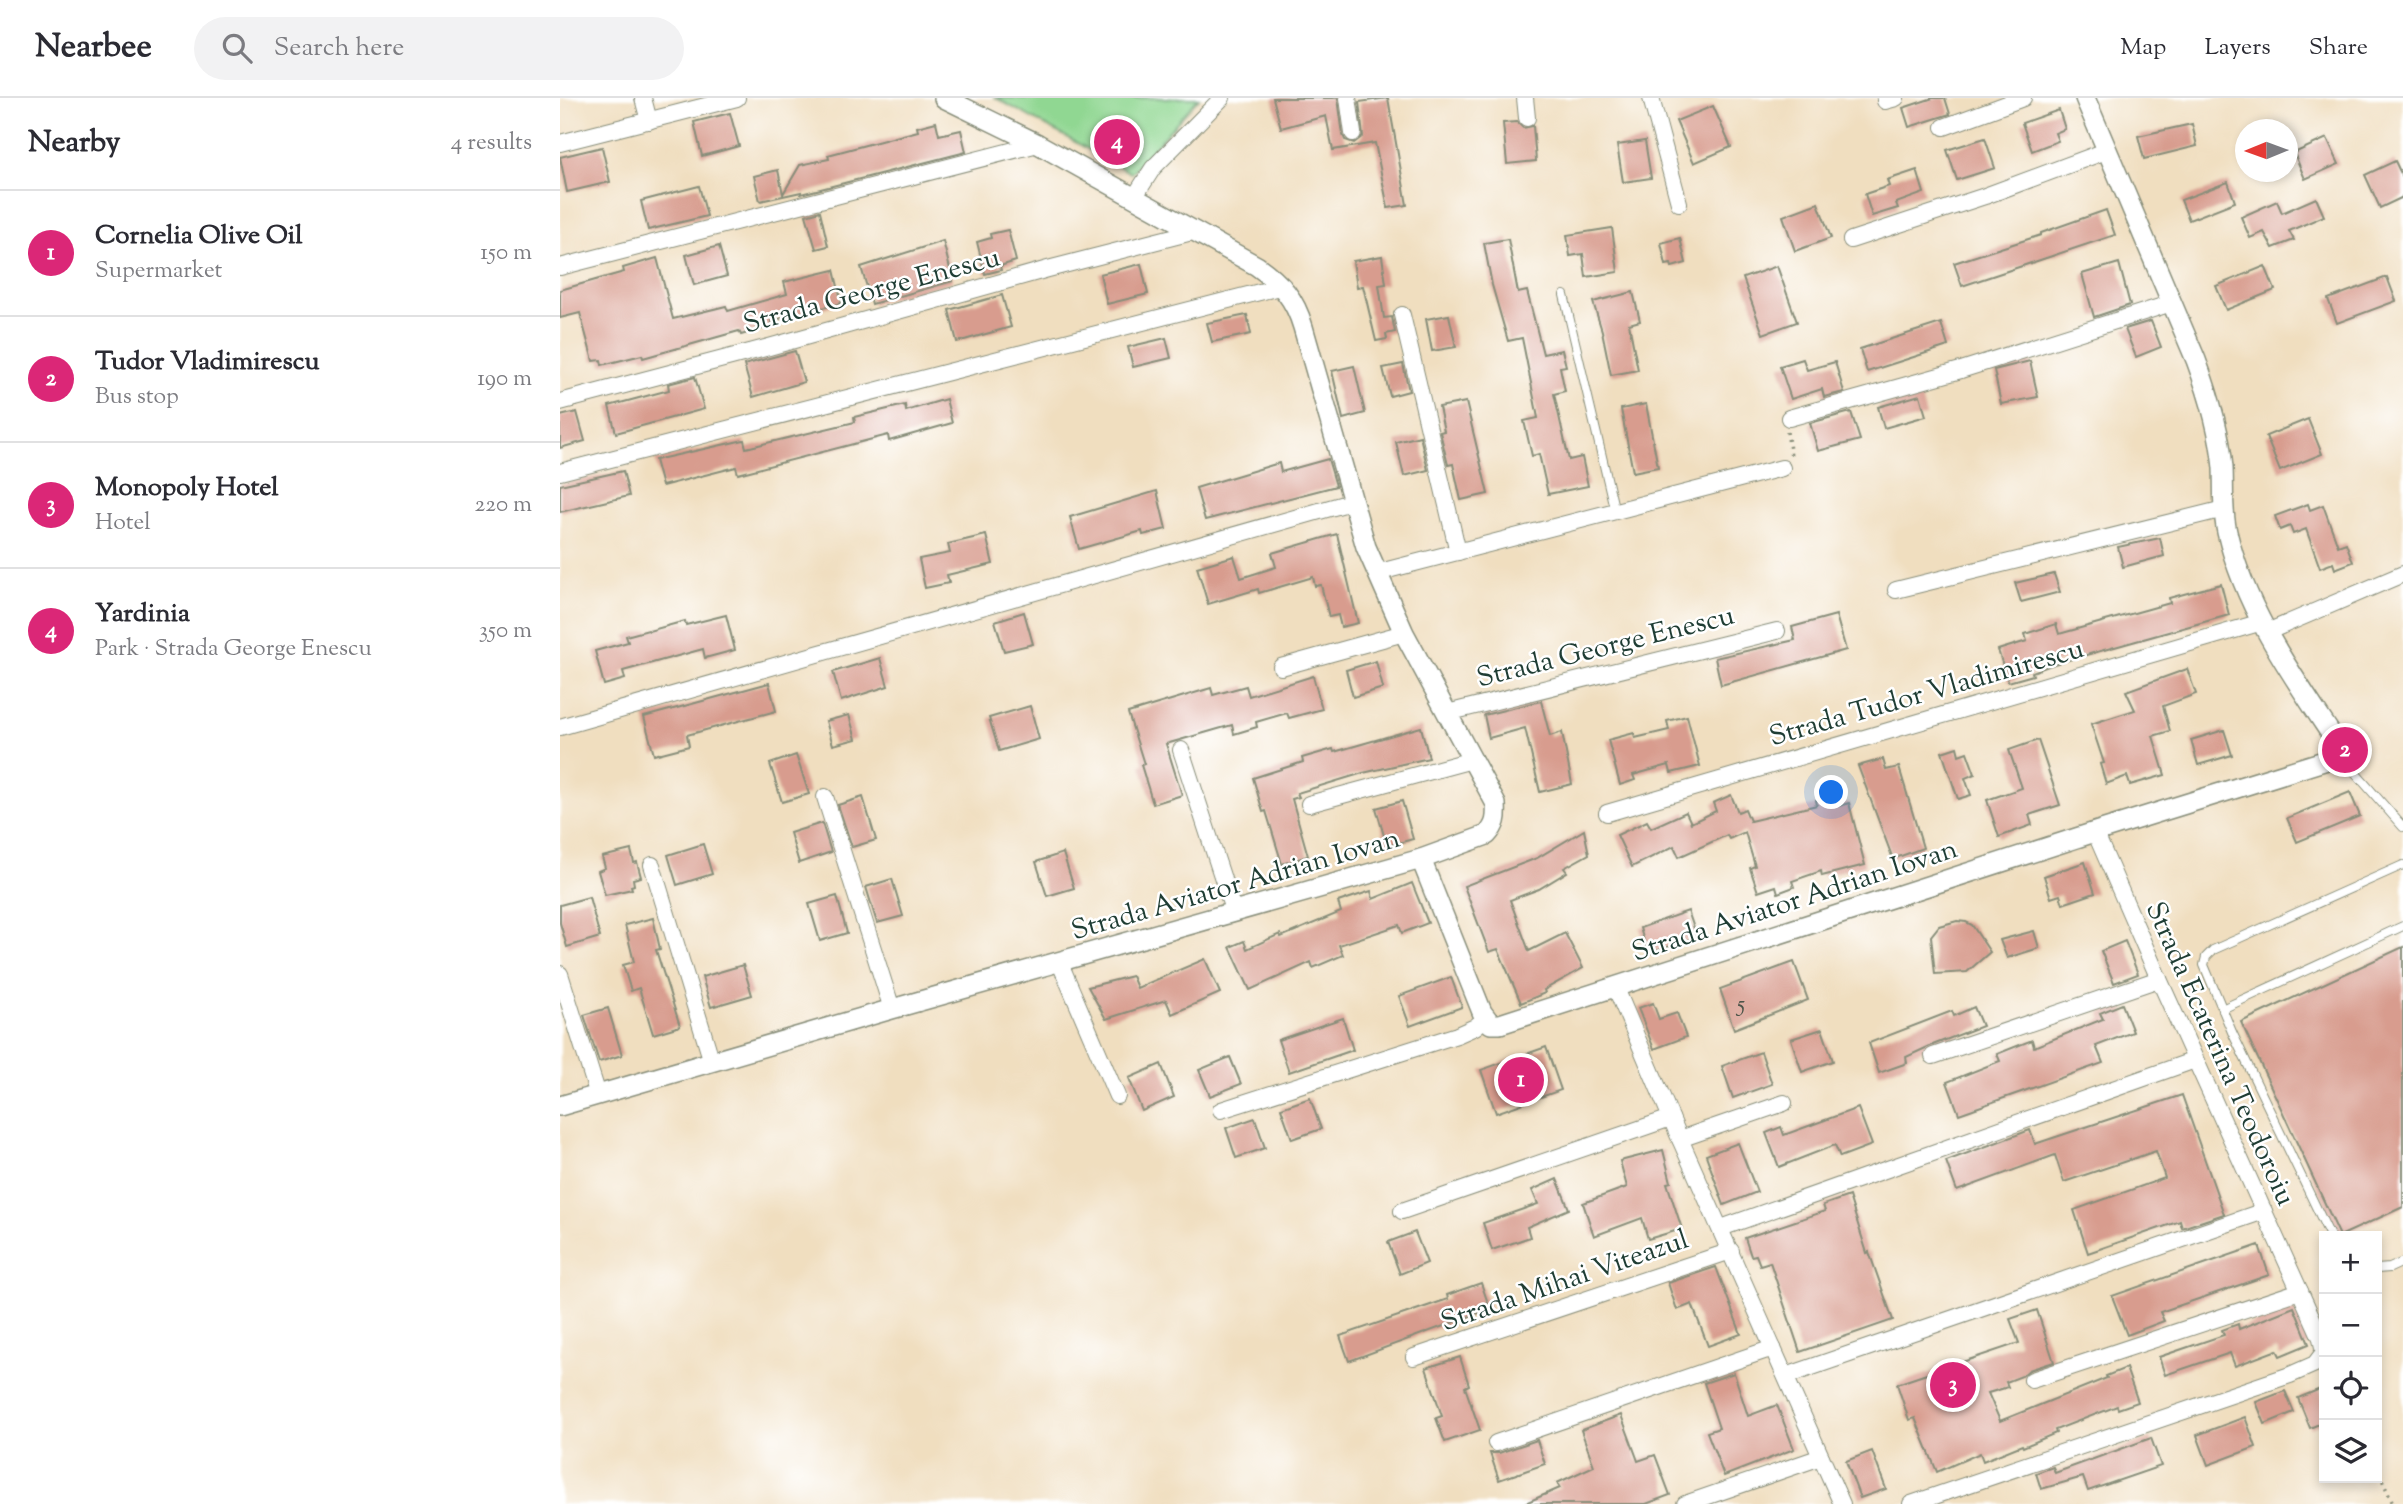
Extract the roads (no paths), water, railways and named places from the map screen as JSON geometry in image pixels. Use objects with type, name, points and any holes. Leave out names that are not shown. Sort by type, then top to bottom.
[{"type":"street","points":[[643,98],[649,121]]},
{"type":"street","points":[[560,143],[737,98]]},
{"type":"street","name":"Strada George Enescu","points":[[944,98],[1038,144],[1135,197],[1257,266],[1283,286],[1298,312],[1352,502],[1376,573],[1404,633],[1496,804],[1497,816],[1487,835],[1421,859]]},
{"type":"street","points":[[1135,197],[1153,168],[1222,98]]},
{"type":"street","points":[[1348,98],[1353,133]]},
{"type":"street","points":[[1525,98],[1527,118]]},
{"type":"street","points":[[1651,98],[1679,203]]},
{"type":"street","points":[[1944,127],[2023,98]]},
{"type":"street","points":[[2085,98],[2211,401],[2223,468],[2226,530],[2234,557],[2264,627],[2335,740],[2337,752]]},
{"type":"street","points":[[560,267],[1038,144]]},
{"type":"street","points":[[1852,240],[1985,196],[2106,151]]},
{"type":"street","name":"Strada George Enescu","points":[[560,402],[1196,231]]},
{"type":"street","points":[[560,472],[1283,286]]},
{"type":"street","points":[[1789,418],[1961,370],[2172,303]]},
{"type":"street","points":[[1402,315],[1458,552]]},
{"type":"street","points":[[1376,573],[1782,468]]},
{"type":"street","points":[[560,727],[1352,502]]},
{"type":"street","points":[[1896,590],[2224,509]]},
{"type":"street","name":"Strada Tudor Vladimirescu","points":[[1607,813],[2264,627],[2403,574]]},
{"type":"street","name":"Strada George Enescu","points":[[1447,713],[1777,631]]},
{"type":"street","points":[[1281,667],[1404,633]]},
{"type":"street","points":[[1181,750],[1234,913]]},
{"type":"street","name":"Strada Aviator Adrian Iovan","points":[[560,1106],[1421,859],[1485,1019],[1491,1024],[1508,1023],[2095,832],[2327,761],[2337,752]]},
{"type":"street","points":[[1309,804],[1472,760]]},
{"type":"street","points":[[825,797],[892,1009]]},
{"type":"street","name":"Strada Ecaterina Teodoroiu","points":[[1911,1504],[2290,1375],[2315,1364],[2324,1352],[2321,1338],[2300,1290],[2095,832]]},
{"type":"street","points":[[652,864],[712,1062]]},
{"type":"street","points":[[1059,961],[1117,1096]]},
{"type":"street","points":[[560,974],[598,1095]]},
{"type":"street","points":[[1933,1056],[2159,979]]},
{"type":"street","name":"Strada Mihai Viteazul","points":[[1615,986],[1842,1504]]},
{"type":"street","points":[[1221,1110],[1457,1035],[1485,1019]]},
{"type":"street","points":[[1721,1228],[2196,1060]]},
{"type":"street","points":[[1680,1139],[1784,1103]]},
{"type":"street","points":[[1402,1211],[1671,1118]]},
{"type":"street","points":[[1786,1376],[2264,1211]]},
{"type":"street","name":"Strada Mihai Viteazul","points":[[1414,1357],[1731,1251]]},
{"type":"street","points":[[2032,1380],[2300,1290]]},
{"type":"street","points":[[1496,1443],[1773,1348]]},
{"type":"street","points":[[1685,1504],[1821,1457]]},
{"type":"lane","points":[[1564,295],[1615,512]]},
{"type":"lane","points":[[2337,752],[2403,827]]},
{"type":"lane","points":[[2328,1231],[2222,1009],[2204,965],[2206,957],[2213,950],[2403,865]]},
{"type":"lane","points":[[2222,1009],[2403,926]]},
{"type":"lane","points":[[2382,1269],[2403,1262]]},
{"type":"place","name":"Yardinia","points":[[1117,142]]},
{"type":"place","name":"Tudor Vladimirescu","points":[[2345,750]]},
{"type":"place","name":"Cornelia Olive Oil","points":[[1521,1080]]},
{"type":"place","name":"Monopoly Hotel","points":[[1953,1385]]}]
